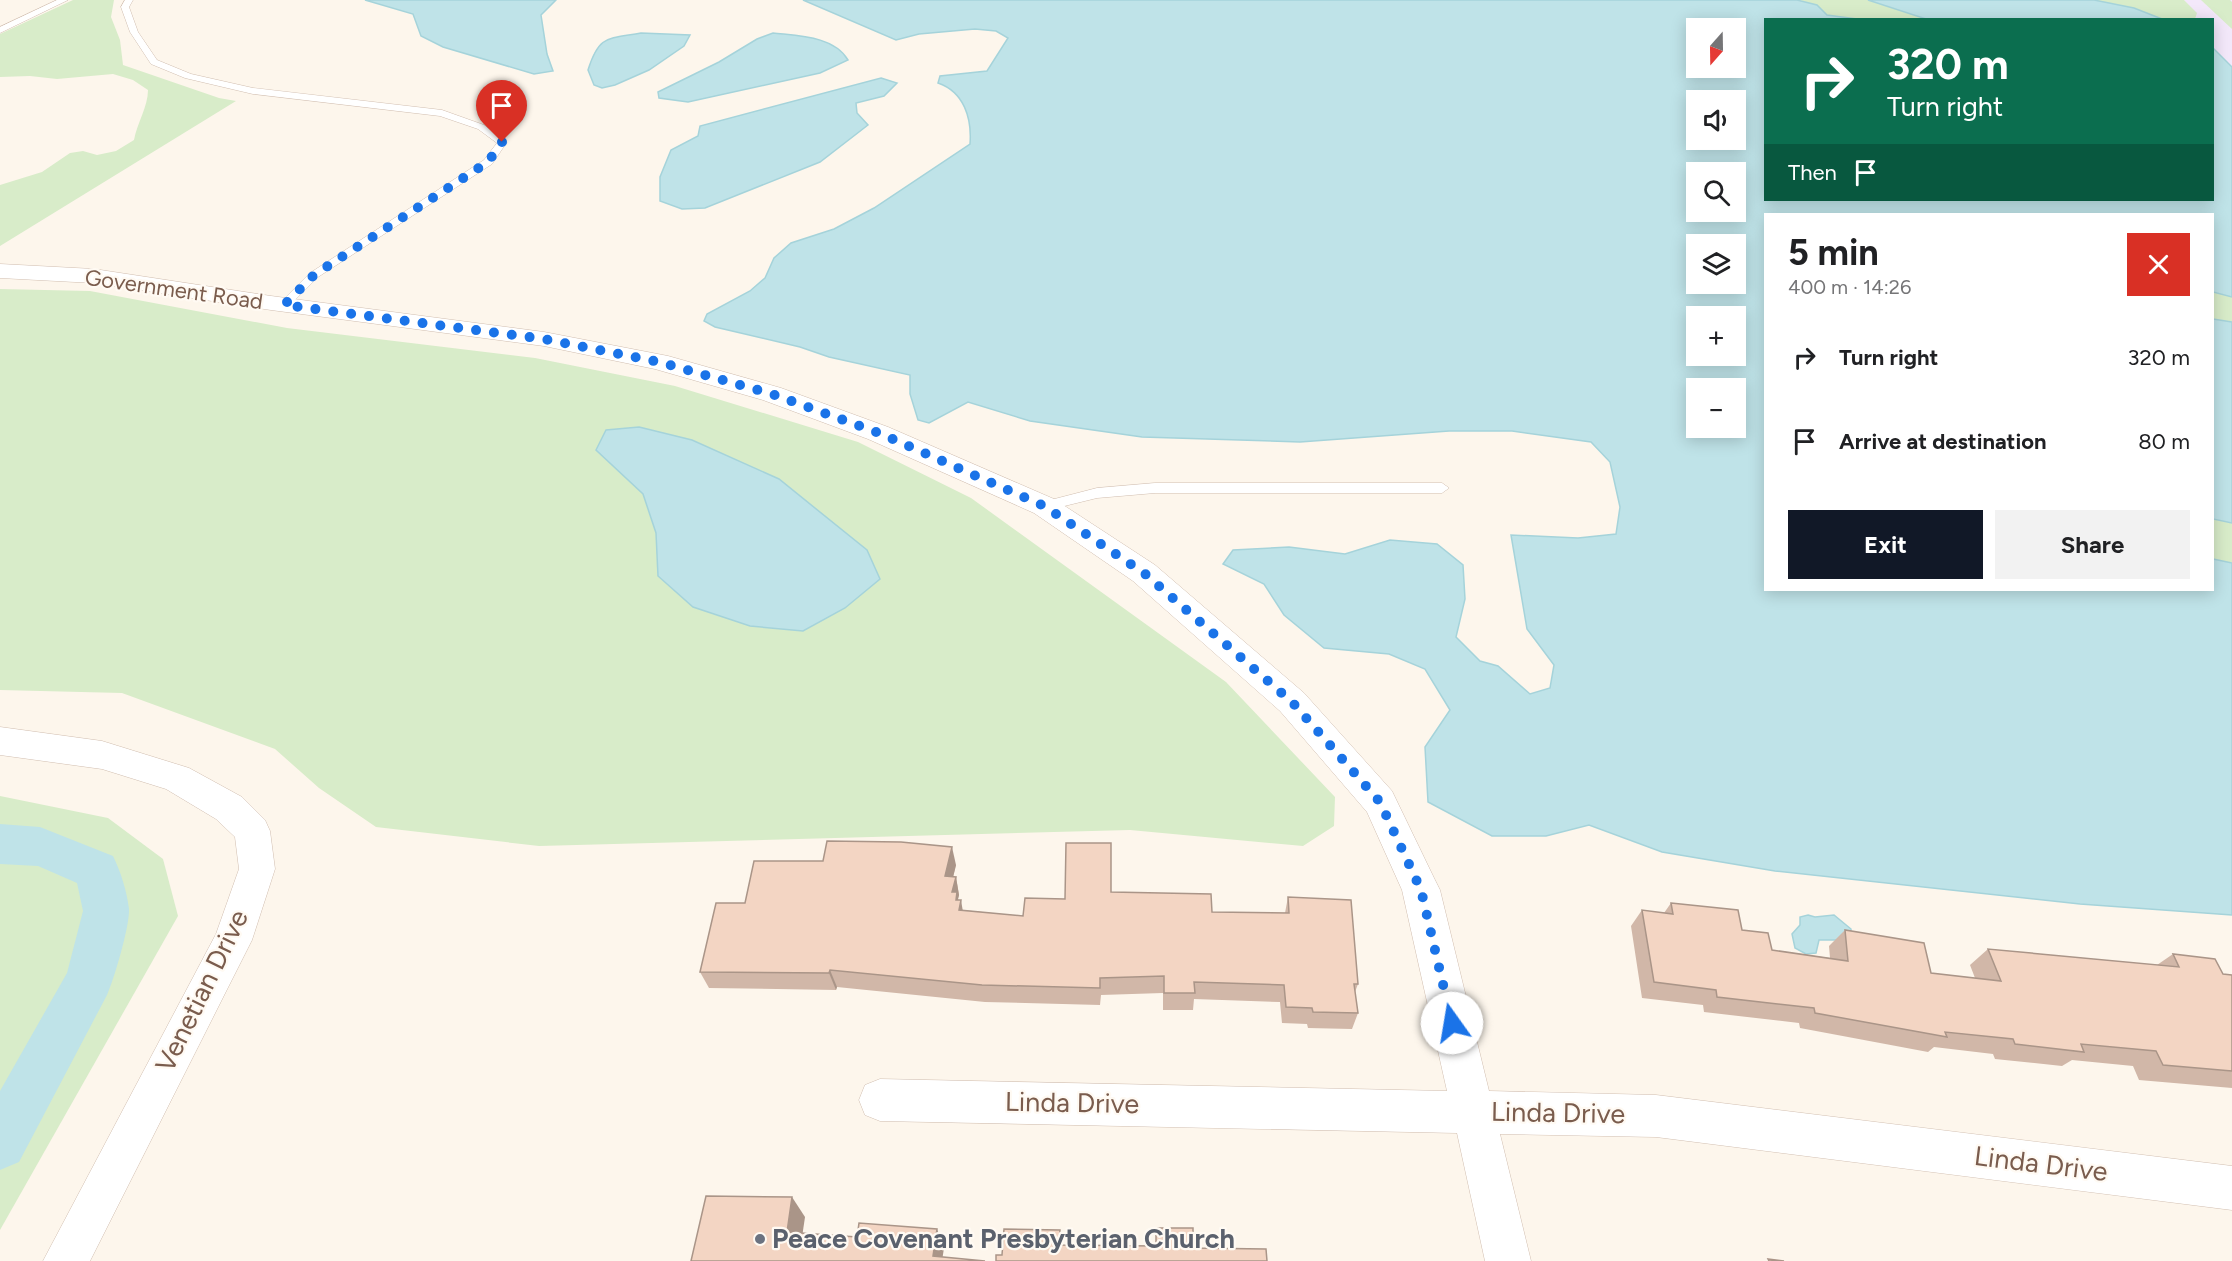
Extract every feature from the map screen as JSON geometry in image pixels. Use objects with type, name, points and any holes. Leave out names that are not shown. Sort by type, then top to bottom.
[{"type":"street","name":"Government Road","points":[[0,271],[94,276],[284,305],[544,339],[659,362],[772,394],[879,433],[1044,506],[1144,573],[1292,702],[1380,802],[1421,890],[1508,1261]]},
{"type":"street","name":"Venetian Drive","points":[[0,741],[102,755],[177,778],[229,808],[252,831],[257,868],[233,940],[66,1261]]},
{"type":"street","name":"Linda Drive","points":[[880,1100],[1656,1116],[2232,1188]]},
{"type":"lane","points":[[0,30],[64,0]]},
{"type":"lane","points":[[129,0],[125,7],[134,32],[154,62],[188,76],[253,91],[442,113],[481,126],[502,142],[488,162],[314,275],[284,305]]},
{"type":"lane","points":[[1044,506],[1097,493],[1155,488],[1442,488]]},
{"type":"shaded area","points":[[2184,0],[2232,0],[2232,67],[2214,49],[2214,18],[2195,18],[2196,13]]},
{"type":"green space","points":[[73,0],[114,0],[111,17],[120,40],[123,65],[219,98],[236,101],[0,246],[0,185],[42,172],[70,153],[83,151],[97,155],[116,151],[134,140],[146,103],[148,90],[133,80],[113,74],[57,79],[30,76],[0,77],[0,34]]},
{"type":"green space","points":[[1798,0],[1868,0],[1923,18],[1850,18],[1827,15],[1817,5]]},
{"type":"green space","points":[[2094,0],[2184,0],[2197,13],[2195,18],[2159,18],[2134,8]]},
{"type":"green space","points":[[2201,0],[2230,0],[2232,2],[2232,29]]},
{"type":"green space","points":[[0,289],[90,291],[287,328],[535,358],[675,386],[858,442],[971,498],[1226,682],[1335,797],[1334,826],[1303,846],[1130,830],[539,846],[376,827],[319,788],[275,749],[122,693],[0,690]],"holes":[[[643,494],[693,607],[658,576],[656,533]]]},
{"type":"green space","points":[[2214,292],[2232,297],[2232,322],[2214,319]]},
{"type":"green space","points":[[2214,519],[2232,523],[2232,563],[2214,559]]},
{"type":"green space","points":[[0,796],[108,818],[163,859],[178,916],[0,1230]]},
{"type":"water","points":[[365,0],[556,0],[541,15],[547,54],[553,71],[534,74],[443,47],[421,36],[413,14]]},
{"type":"water","points":[[803,0],[1797,0],[1817,5],[1827,15],[1850,18],[1764,18],[1764,201],[2214,201],[2214,49],[2232,67],[2232,297],[2214,292],[2214,213],[1764,213],[1764,591],[2214,591],[2214,559],[2232,563],[2232,915],[2080,904],[1775,871],[1662,852],[1589,825],[1546,836],[1492,836],[1428,802],[1425,747],[1450,710],[1425,669],[1389,654],[1324,648],[1284,615],[1264,584],[1223,564],[1233,550],[1289,547],[1345,554],[1390,540],[1437,544],[1463,565],[1465,599],[1456,637],[1480,661],[1498,666],[1530,694],[1550,688],[1554,665],[1527,629],[1511,535],[1578,538],[1616,534],[1620,507],[1610,462],[1591,442],[1512,431],[1449,431],[1300,442],[1142,437],[1030,421],[968,402],[929,423],[918,420],[910,394],[910,375],[829,357],[800,347],[715,327],[704,321],[707,314],[750,291],[765,278],[774,258],[791,243],[834,229],[874,208],[970,144],[968,116],[960,99],[947,87],[938,83],[940,76],[987,71],[1008,38],[996,31],[975,29],[919,34],[896,40]]},
{"type":"water","points":[[1868,0],[2094,0],[2134,8],[2159,18],[1923,18]]},
{"type":"water","points":[[641,33],[690,35],[684,46],[649,70],[615,85],[602,88],[594,85],[588,70],[601,44],[612,38]]},
{"type":"water","points":[[773,33],[825,42],[842,52],[848,60],[820,73],[688,102],[659,98],[658,92],[719,62],[757,39]]},
{"type":"water","points":[[881,78],[897,83],[884,96],[856,103],[857,113],[868,125],[820,162],[705,208],[682,209],[660,201],[660,177],[671,150],[698,136],[700,126]]},
{"type":"water","points":[[2214,319],[2232,322],[2232,523],[2214,519]]},
{"type":"water","points":[[639,427],[692,440],[779,479],[867,550],[880,579],[845,608],[803,631],[750,626],[693,607],[658,576],[656,533],[643,494],[596,450],[606,430]]},
{"type":"water","points":[[1808,915],[1815,917],[1834,915],[1851,929],[1851,940],[1819,940],[1816,953],[1806,954],[1795,948],[1792,934],[1800,925],[1800,917]]},
{"type":"building","points":[[827,841],[901,842],[952,847],[945,876],[956,877],[952,892],[957,892],[956,900],[961,900],[959,910],[1023,916],[1025,898],[1065,899],[1066,843],[1111,843],[1111,892],[1211,894],[1212,912],[1289,913],[1288,897],[1351,900],[1358,984],[1354,984],[1358,1013],[1313,1012],[1312,1008],[1286,1007],[1284,985],[1194,982],[1195,993],[1164,993],[1164,976],[1100,978],[1100,988],[982,985],[830,970],[829,973],[700,972],[716,903],[745,903],[754,861],[823,861]]},
{"type":"building","points":[[1671,903],[1738,910],[1742,930],[1768,933],[1772,950],[1848,961],[1845,930],[1924,943],[1931,973],[2001,981],[1988,949],[2179,967],[2173,954],[2215,959],[2223,974],[2232,975],[2232,1071],[2163,1065],[2156,1051],[2081,1044],[2084,1052],[2015,1044],[2013,1039],[1945,1032],[1947,1037],[1815,1013],[1814,1008],[1717,997],[1716,990],[1654,982],[1642,910],[1673,914]]},
{"type":"building","points":[[706,1196],[792,1197],[787,1232],[857,1237],[859,1223],[937,1229],[933,1256],[985,1261],[691,1261]]},
{"type":"building","points":[[1156,1228],[1193,1228],[1193,1248],[1266,1249],[1267,1261],[996,1261],[996,1255],[1002,1255],[1004,1229],[1060,1230],[1059,1245],[1156,1246]]},
{"type":"waterway","points":[[0,844],[40,847],[97,870],[106,911],[90,979],[0,1143]]},
{"type":"place","name":"Peace Covenant Presbyterian Church","points":[[760,1239]]},
{"type":"route","points":[[502,142],[488,162],[314,275],[284,305],[544,339],[659,362],[772,394],[879,433],[1044,506],[1144,573],[1292,702],[1380,802],[1421,890],[1452,1023]]}]
